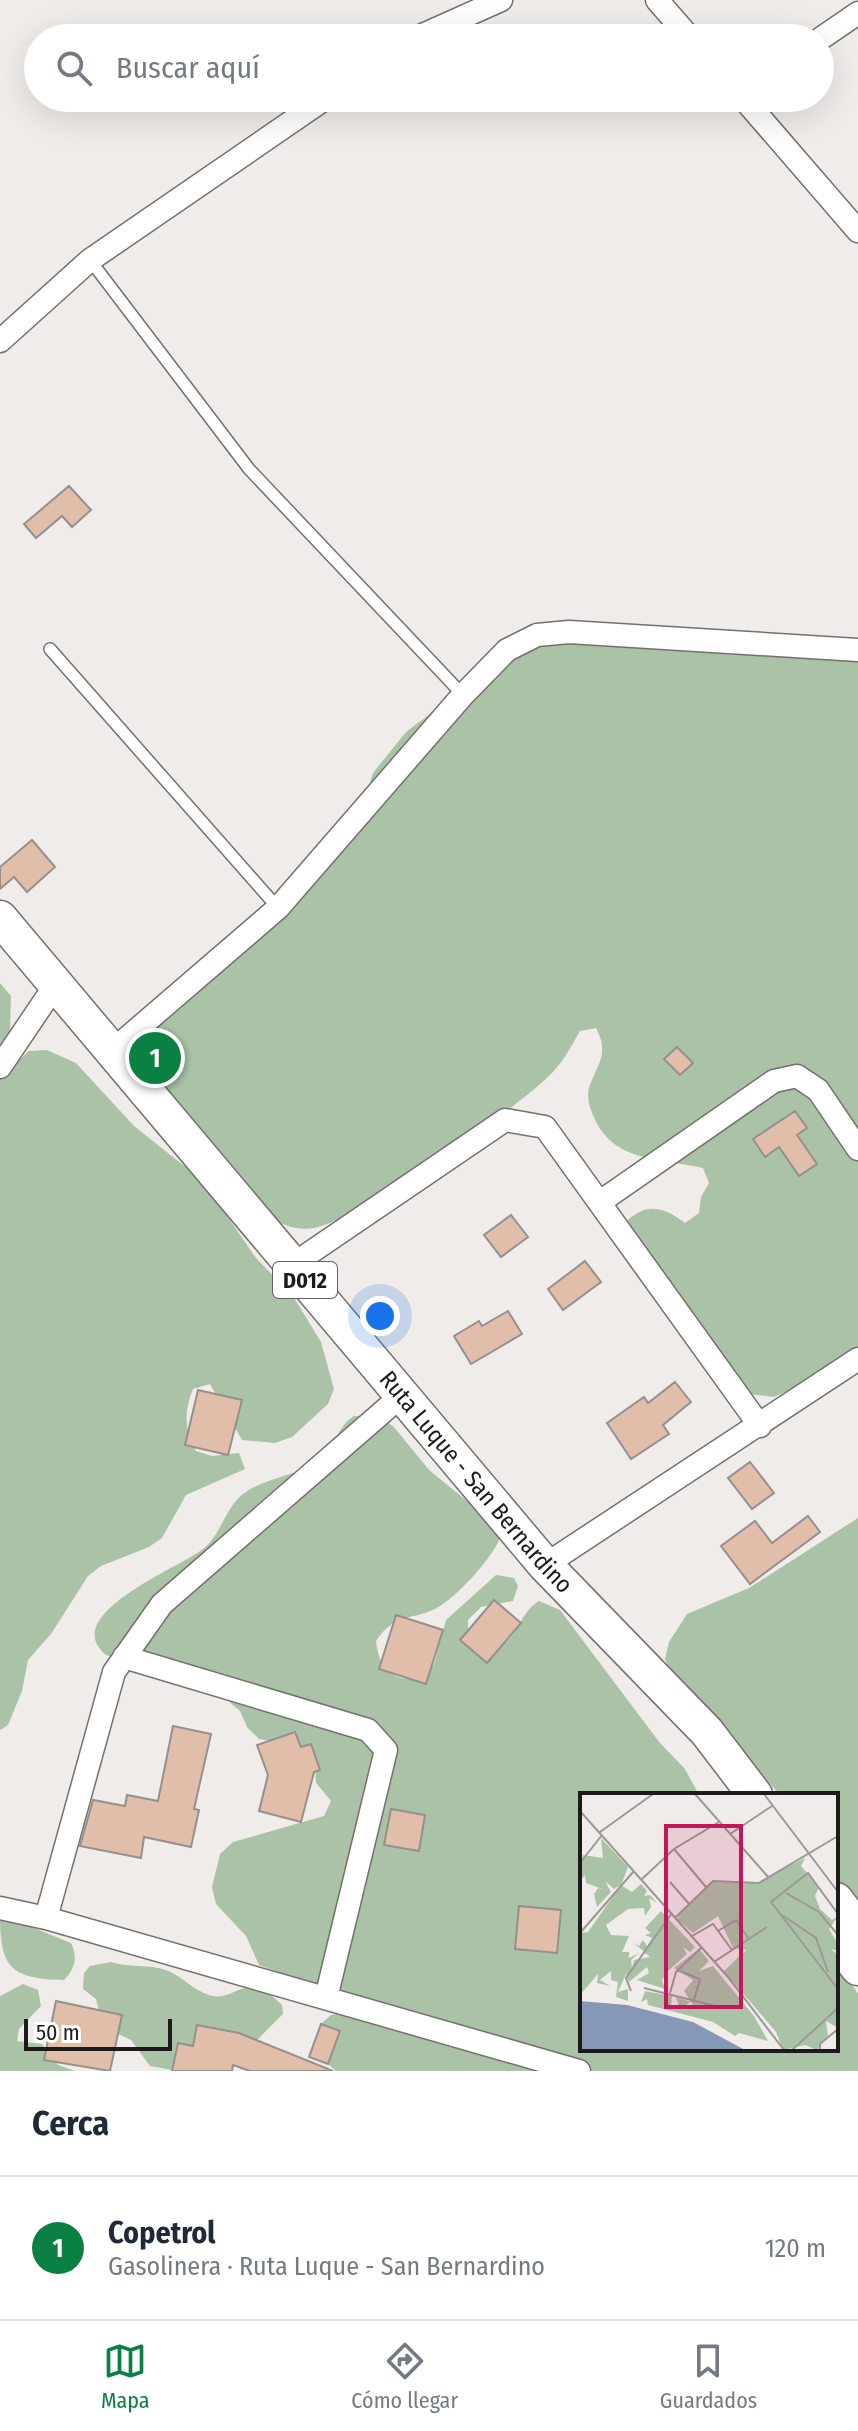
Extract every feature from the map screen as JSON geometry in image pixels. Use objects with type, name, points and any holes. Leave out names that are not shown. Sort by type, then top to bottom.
[{"type":"main road","name":"Ruta Luque - San Bernardino","points":[[0,918],[545,1565],[614,1640]]},
{"type":"main road","name":"D012","points":[[614,1640],[725,1793]]},
{"type":"main road","name":"D012","points":[[614,1640],[707,1732],[753,1793]]},
{"type":"main road","points":[[838,1903],[858,1929]]},
{"type":"main road","points":[[838,1942],[858,1968]]},
{"type":"street","points":[[447,24],[501,0]]},
{"type":"street","points":[[657,0],[678,24]]},
{"type":"street","points":[[834,29],[858,13]]},
{"type":"street","points":[[0,341],[90,260],[306,112]]},
{"type":"street","points":[[755,112],[858,231]]},
{"type":"street","points":[[112,1051],[278,908],[463,695],[507,650],[537,635],[569,632],[858,650]]},
{"type":"street","points":[[0,1067],[50,993],[75,1007]]},
{"type":"street","points":[[600,1202],[774,1081],[797,1076],[818,1090],[858,1149]]},
{"type":"street","points":[[292,1265],[505,1120],[545,1127],[760,1426]]},
{"type":"street","points":[[545,1565],[858,1359]]},
{"type":"street","points":[[46,1918],[114,1672],[124,1657],[162,1604],[393,1403],[406,1400]]},
{"type":"street","points":[[124,1657],[368,1730],[386,1750],[326,1998]]},
{"type":"street","points":[[0,1908],[46,1918],[579,2071]]},
{"type":"lane","points":[[90,260],[249,469],[463,695]]},
{"type":"lane","points":[[50,649],[278,908]]},
{"type":"green space","points":[[559,637],[858,661],[858,1361],[774,1397],[741,1393],[625,1223],[640,1212],[654,1209],[669,1213],[685,1223],[699,1213],[701,1197],[709,1183],[703,1168],[639,1156],[612,1142],[601,1131],[588,1097],[602,1051],[596,1028],[580,1031],[553,1072],[474,1135],[367,1205],[337,1220],[308,1229],[290,1226],[268,1216],[150,1088],[121,1030],[147,1007],[215,970],[358,820],[373,773],[406,732],[495,665]]},
{"type":"green space","points":[[0,983],[11,996],[10,1031],[0,1049]]},
{"type":"green space","points":[[47,1050],[76,1063],[134,1126],[203,1181],[256,1258],[293,1296],[321,1342],[334,1389],[328,1404],[292,1437],[275,1443],[242,1440],[210,1384],[193,1389],[187,1420],[189,1436],[196,1451],[212,1456],[239,1453],[245,1469],[186,1495],[162,1538],[149,1547],[101,1566],[88,1576],[51,1634],[28,1660],[22,1691],[8,1725],[0,1730],[0,1077],[29,1051]]},
{"type":"green space","points":[[354,1416],[379,1416],[394,1427],[429,1470],[489,1519],[501,1535],[483,1565],[453,1596],[435,1609],[396,1622],[383,1632],[376,1641],[384,1667],[404,1678],[424,1677],[434,1664],[446,1620],[496,1575],[514,1578],[518,1586],[513,1601],[481,1607],[468,1620],[468,1636],[489,1651],[507,1641],[526,1613],[539,1601],[560,1610],[660,1743],[685,1769],[698,1793],[580,1793],[580,2051],[838,2051],[838,1963],[858,1994],[858,2071],[336,2071],[328,2064],[321,2024],[331,2015],[348,2012],[310,1984],[259,1965],[246,1936],[216,1904],[212,1887],[220,1854],[233,1842],[324,1816],[331,1801],[316,1783],[315,1765],[292,1745],[259,1739],[247,1727],[240,1711],[215,1690],[106,1655],[95,1640],[97,1624],[109,1609],[128,1594],[203,1549],[243,1494],[260,1484],[317,1463]]},
{"type":"green space","points":[[858,1518],[858,1913],[838,1879],[838,1793],[778,1793],[671,1674],[665,1659],[669,1642],[687,1614],[749,1588]]},
{"type":"green space","points":[[0,1914],[71,1943],[74,1963],[64,1980],[31,1977],[11,1966],[2,1946]]},
{"type":"green space","points":[[111,1962],[166,1970],[209,1995],[258,1989],[282,2005],[283,2014],[253,2044],[188,2055],[178,2071],[150,2066],[131,2040],[116,2033],[100,2015],[96,1999],[83,1989],[84,1973],[90,1966]]},
{"type":"green space","points":[[23,1984],[38,1990],[41,2006],[19,2029],[17,2041],[42,2044],[58,2065],[75,2071],[0,2071],[0,1996]]},
{"type":"building","points":[[69,486],[91,510],[72,527],[62,516],[36,538],[24,524]]},
{"type":"building","points":[[32,840],[55,867],[27,892],[14,877],[0,889],[0,867]]},
{"type":"building","points":[[677,1047],[693,1063],[680,1075],[664,1059]]},
{"type":"building","points":[[795,1111],[807,1128],[797,1135],[817,1164],[799,1176],[779,1147],[765,1157],[753,1139]]},
{"type":"building","points":[[511,1215],[528,1237],[501,1257],[484,1235]]},
{"type":"building","points":[[585,1261],[601,1282],[563,1310],[548,1289]]},
{"type":"building","points":[[508,1311],[522,1334],[471,1364],[454,1336],[479,1321],[482,1326]]},
{"type":"building","points":[[675,1382],[691,1402],[663,1425],[669,1434],[631,1459],[607,1423],[644,1397],[648,1403]]},
{"type":"building","points":[[198,1390],[242,1400],[228,1455],[185,1445]]},
{"type":"building","points":[[750,1462],[774,1493],[752,1509],[728,1478]]},
{"type":"building","points":[[808,1516],[820,1532],[750,1584],[721,1546],[755,1521],[772,1543]]},
{"type":"building","points":[[494,1600],[521,1623],[487,1663],[460,1640]]},
{"type":"building","points":[[396,1615],[443,1630],[426,1684],[379,1669]]},
{"type":"building","points":[[173,1726],[211,1734],[194,1809],[199,1810],[191,1847],[144,1837],[141,1858],[80,1846],[93,1800],[125,1806],[127,1795],[158,1801]]},
{"type":"building","points":[[295,1732],[301,1747],[311,1744],[320,1770],[314,1772],[301,1822],[259,1811],[268,1775],[257,1745]]},
{"type":"building","points":[[391,1809],[425,1815],[419,1851],[384,1845]]},
{"type":"building","points":[[519,1906],[561,1910],[557,1953],[515,1949]]},
{"type":"building","points":[[56,2001],[122,2015],[110,2071],[44,2060]]},
{"type":"building","points":[[321,2024],[340,2031],[328,2064],[309,2057]]},
{"type":"building","points":[[197,2025],[239,2033],[333,2071],[250,2071],[233,2065],[232,2071],[172,2071],[178,2043],[193,2046]]},
{"type":"place","name":"Copetrol","points":[[155,1058]]}]
